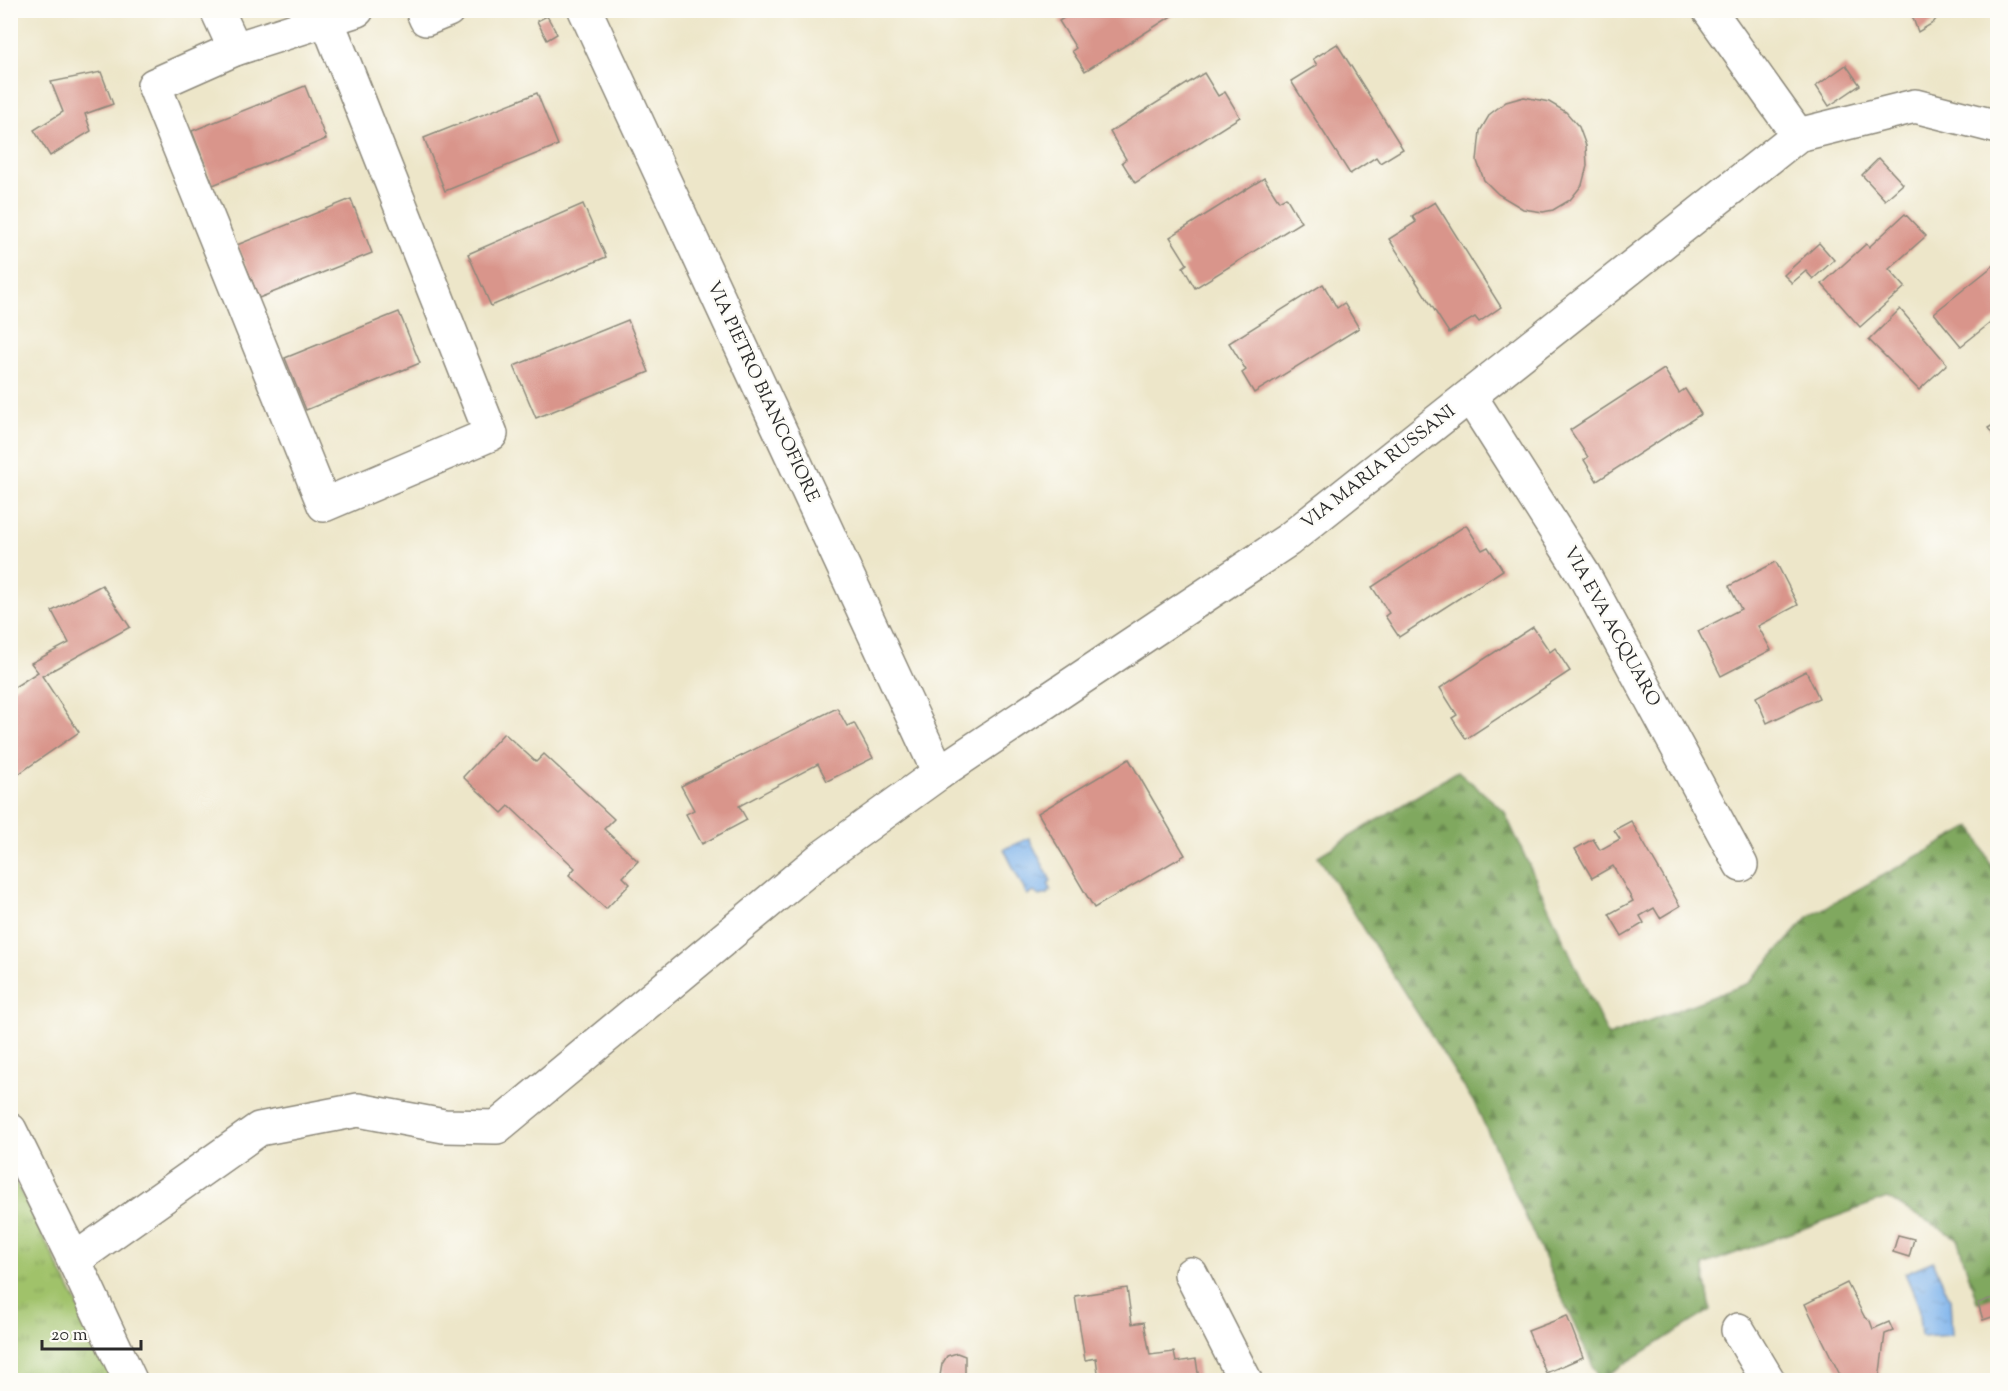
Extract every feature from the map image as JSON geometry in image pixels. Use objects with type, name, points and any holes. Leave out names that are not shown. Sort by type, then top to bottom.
[{"type":"street","points":[[217,10],[235,49]]},
{"type":"street","points":[[422,10],[426,19],[448,10]]},
{"type":"street","name":"VIA PIETRO BIANCOFIORE","points":[[585,10],[939,774]]},
{"type":"street","points":[[1709,10],[1798,135],[1914,106],[1998,127]]},
{"type":"street","points":[[342,15],[490,434],[324,505],[154,85],[235,49],[342,15]]},
{"type":"street","name":"VIA MARIA RUSSANI","points":[[74,1260],[259,1129],[358,1110],[444,1126],[497,1128],[824,856],[939,774],[1288,540],[1798,135]]},
{"type":"street","name":"VIA EVA ACQUARO","points":[[1470,396],[1584,575],[1741,865]]},
{"type":"street","points":[[10,1130],[130,1380]]},
{"type":"street","points":[[1191,1274],[1245,1380]]},
{"type":"street","points":[[1738,1330],[1768,1380]]},
{"type":"green space","points":[[1458,771],[1504,811],[1608,1036],[1749,983],[1808,917],[1972,826],[1997,878],[1997,1302],[1977,1302],[1957,1238],[1887,1198],[1703,1265],[1711,1310],[1599,1380],[1476,1106],[1318,856]]},
{"type":"green space","points":[[11,1173],[116,1380],[11,1380]]},
{"type":"water","points":[[1029,838],[1051,881],[1048,883],[1051,890],[1039,896],[1034,892],[1027,895],[1004,849]]},
{"type":"water","points":[[1933,1261],[1950,1299],[1952,1335],[1921,1337],[1918,1304],[1905,1273]]},
{"type":"building","points":[[1076,10],[1181,10],[1085,71],[1072,51],[1076,48],[1059,21]]},
{"type":"building","points":[[1910,10],[1943,10],[1933,23],[1918,32]]},
{"type":"building","points":[[547,16],[557,34],[547,40],[537,21]]},
{"type":"building","points":[[1337,44],[1403,149],[1380,163],[1376,157],[1350,174],[1291,81],[1317,65],[1313,59]]},
{"type":"building","points":[[1846,65],[1860,85],[1829,106],[1816,86]]},
{"type":"building","points":[[101,72],[113,104],[85,114],[91,131],[50,156],[34,130],[63,112],[51,82]]},
{"type":"building","points":[[1204,73],[1218,96],[1225,92],[1240,117],[1135,183],[1122,162],[1126,159],[1110,132]]},
{"type":"building","points":[[305,86],[326,139],[213,185],[192,131]]},
{"type":"building","points":[[537,93],[558,145],[445,191],[424,138]]},
{"type":"building","points":[[1524,97],[1549,102],[1566,112],[1579,127],[1586,146],[1587,166],[1582,185],[1570,200],[1553,210],[1543,212],[1523,209],[1498,194],[1484,180],[1477,161],[1480,131],[1490,114],[1506,102]]},
{"type":"building","points":[[1879,158],[1903,184],[1885,200],[1862,175]]},
{"type":"building","points":[[1264,178],[1279,201],[1286,197],[1301,222],[1195,288],[1183,267],[1187,264],[1170,237]]},
{"type":"building","points":[[351,199],[372,253],[259,298],[237,245]]},
{"type":"building","points":[[1435,202],[1501,307],[1479,322],[1475,317],[1449,333],[1389,239],[1416,222],[1412,216]]},
{"type":"building","points":[[583,204],[606,257],[491,306],[468,254]]},
{"type":"building","points":[[1905,214],[1926,236],[1889,269],[1905,287],[1860,327],[1822,284],[1866,244],[1869,247]]},
{"type":"building","points":[[1819,243],[1834,260],[1813,279],[1806,271],[1792,283],[1784,275]]},
{"type":"building","points":[[1998,262],[1998,317],[1961,346],[1934,313]]},
{"type":"building","points":[[1323,284],[1337,308],[1344,303],[1359,328],[1254,393],[1242,373],[1246,370],[1229,343]]},
{"type":"building","points":[[1900,309],[1947,364],[1919,390],[1869,340]]},
{"type":"building","points":[[399,312],[420,363],[306,410],[285,358]]},
{"type":"building","points":[[628,320],[649,372],[536,418],[514,366]]},
{"type":"building","points":[[1664,369],[1679,393],[1685,389],[1701,414],[1597,481],[1584,460],[1588,457],[1570,430]]},
{"type":"building","points":[[1998,422],[1998,441],[1988,428]]},
{"type":"building","points":[[1466,525],[1482,550],[1488,547],[1503,570],[1399,637],[1385,616],[1389,613],[1372,587]]},
{"type":"building","points":[[1776,562],[1798,605],[1758,626],[1771,650],[1721,676],[1698,631],[1741,609],[1729,586]]},
{"type":"building","points":[[102,585],[130,627],[42,676],[79,732],[17,775],[10,766],[10,690],[38,672],[31,663],[69,643],[52,611]]},
{"type":"building","points":[[1533,627],[1550,652],[1555,648],[1570,671],[1466,739],[1452,718],[1457,715],[1440,688]]},
{"type":"building","points":[[1806,671],[1819,698],[1767,723],[1756,697]]},
{"type":"building","points":[[837,708],[847,726],[854,723],[873,758],[827,781],[818,764],[739,806],[747,820],[702,844],[686,814],[694,810],[681,786]]},
{"type":"building","points":[[504,733],[536,762],[544,754],[614,819],[604,829],[638,861],[623,877],[630,884],[606,909],[569,875],[575,868],[509,806],[502,813],[463,777]]},
{"type":"building","points":[[1129,759],[1185,855],[1094,908],[1038,813]]},
{"type":"building","points":[[1631,821],[1680,906],[1660,918],[1654,908],[1640,916],[1644,923],[1622,936],[1609,914],[1633,901],[1613,866],[1592,878],[1575,849],[1593,839],[1600,850],[1620,839],[1614,830]]},
{"type":"building","points":[[1898,1235],[1914,1239],[1909,1257],[1893,1252]]},
{"type":"building","points":[[1847,1283],[1873,1329],[1889,1322],[1893,1331],[1885,1334],[1879,1380],[1834,1380],[1840,1375],[1805,1304]]},
{"type":"building","points":[[1127,1288],[1132,1324],[1144,1322],[1150,1355],[1174,1352],[1176,1362],[1196,1359],[1199,1380],[1099,1380],[1096,1358],[1085,1360],[1075,1296]]},
{"type":"building","points":[[1998,1296],[1998,1315],[1983,1320],[1978,1303]]},
{"type":"building","points":[[1567,1316],[1583,1357],[1546,1373],[1528,1331]]},
{"type":"building","points":[[957,1353],[965,1356],[965,1376],[960,1380],[942,1380],[940,1376],[942,1364],[947,1356]]}]
